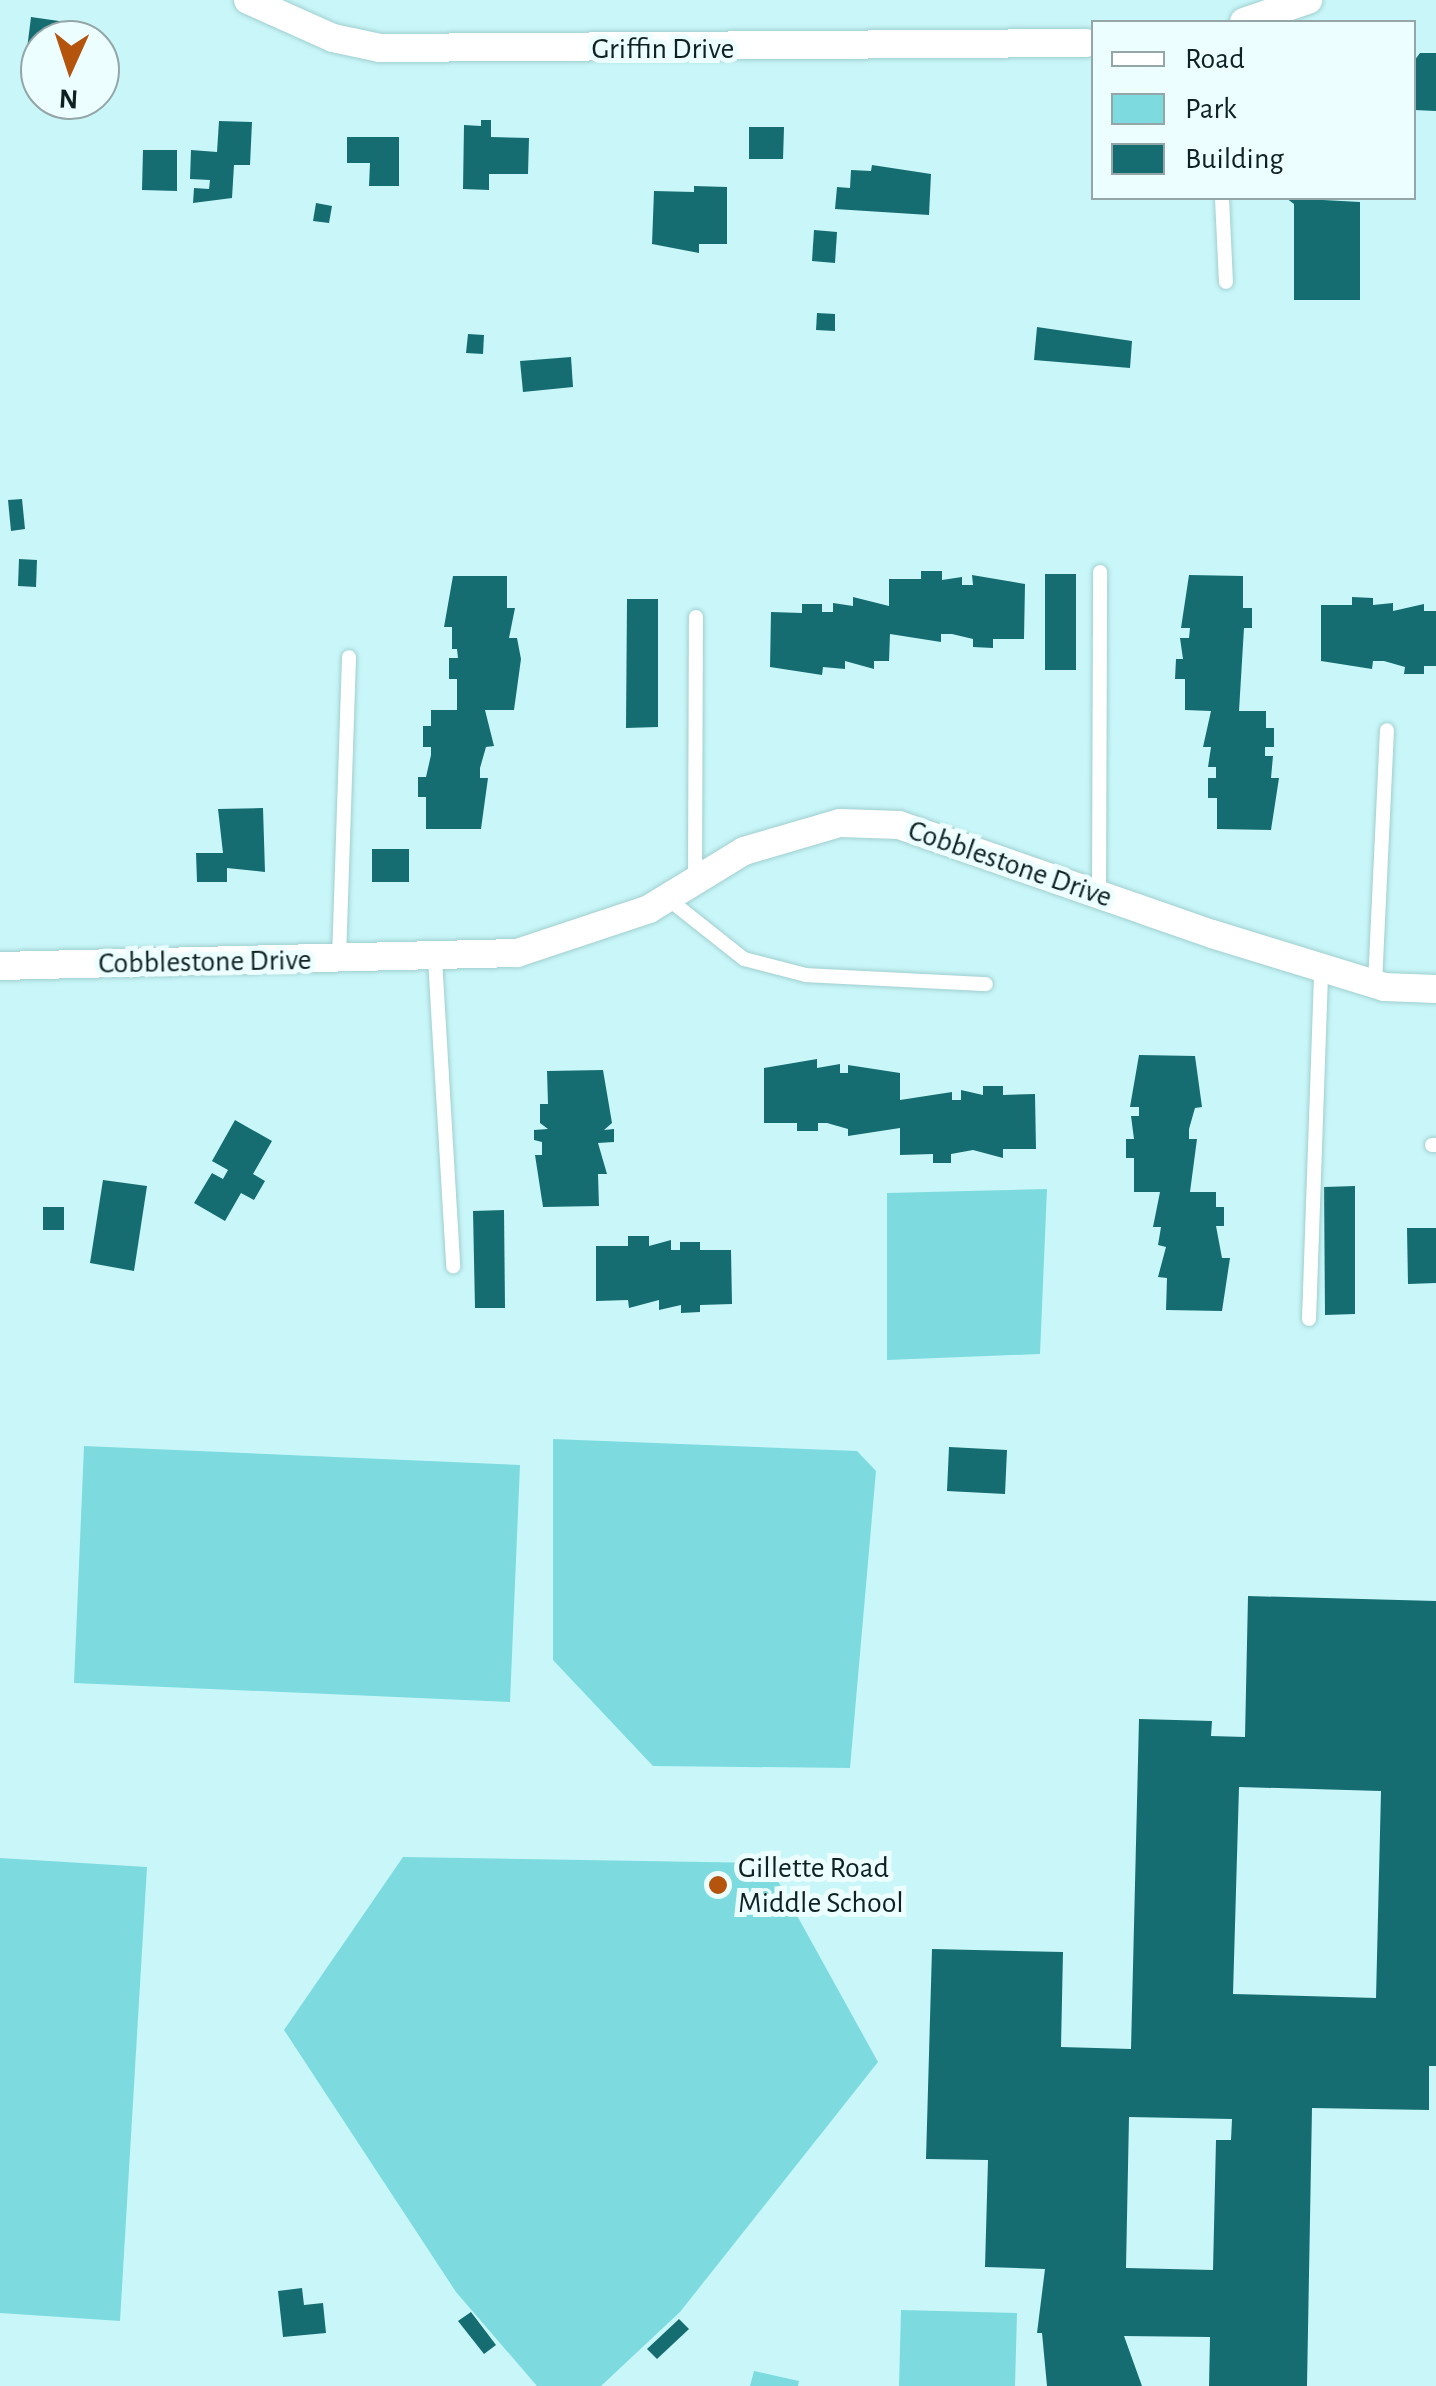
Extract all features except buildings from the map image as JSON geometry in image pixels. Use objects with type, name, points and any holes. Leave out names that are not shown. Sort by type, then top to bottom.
[{"type":"street","name":"Griffin Drive","points":[[248,0],[333,38],[380,48],[1086,44]]},
{"type":"street","points":[[1250,20],[1308,0]]},
{"type":"street","name":"Cobblestone Drive","points":[[0,966],[518,953],[564,941],[666,898],[779,838],[840,823],[898,825],[1375,984],[1436,989]]},
{"type":"lane","points":[[1222,200],[1226,282]]},
{"type":"lane","points":[[1099,895],[1100,572]]},
{"type":"lane","points":[[695,881],[696,617]]},
{"type":"lane","points":[[339,960],[349,658]]},
{"type":"lane","points":[[1375,984],[1387,730]]},
{"type":"lane","points":[[666,898],[726,949],[760,963],[806,975],[986,984]]},
{"type":"lane","points":[[435,958],[453,1266]]},
{"type":"lane","points":[[1309,1318],[1320,967]]},
{"type":"green space","points":[[1047,1189],[1040,1354],[887,1360],[887,1193]]},
{"type":"green space","points":[[553,1439],[857,1451],[876,1471],[850,1768],[653,1766],[553,1660]]},
{"type":"green space","points":[[84,1446],[520,1465],[510,1702],[74,1683]]},
{"type":"green space","points":[[403,1857],[768,1863],[878,2062],[680,2312],[601,2386],[537,2386],[456,2292],[284,2030]]},
{"type":"green space","points":[[0,1858],[147,1867],[120,2321],[0,2313]]},
{"type":"green space","points":[[901,2310],[1017,2313],[1015,2386],[899,2386]]},
{"type":"green space","points":[[754,2371],[799,2381],[798,2386],[750,2386]]},
{"type":"place","name":"Gillette Road Middle School","points":[[718,1885]]}]
